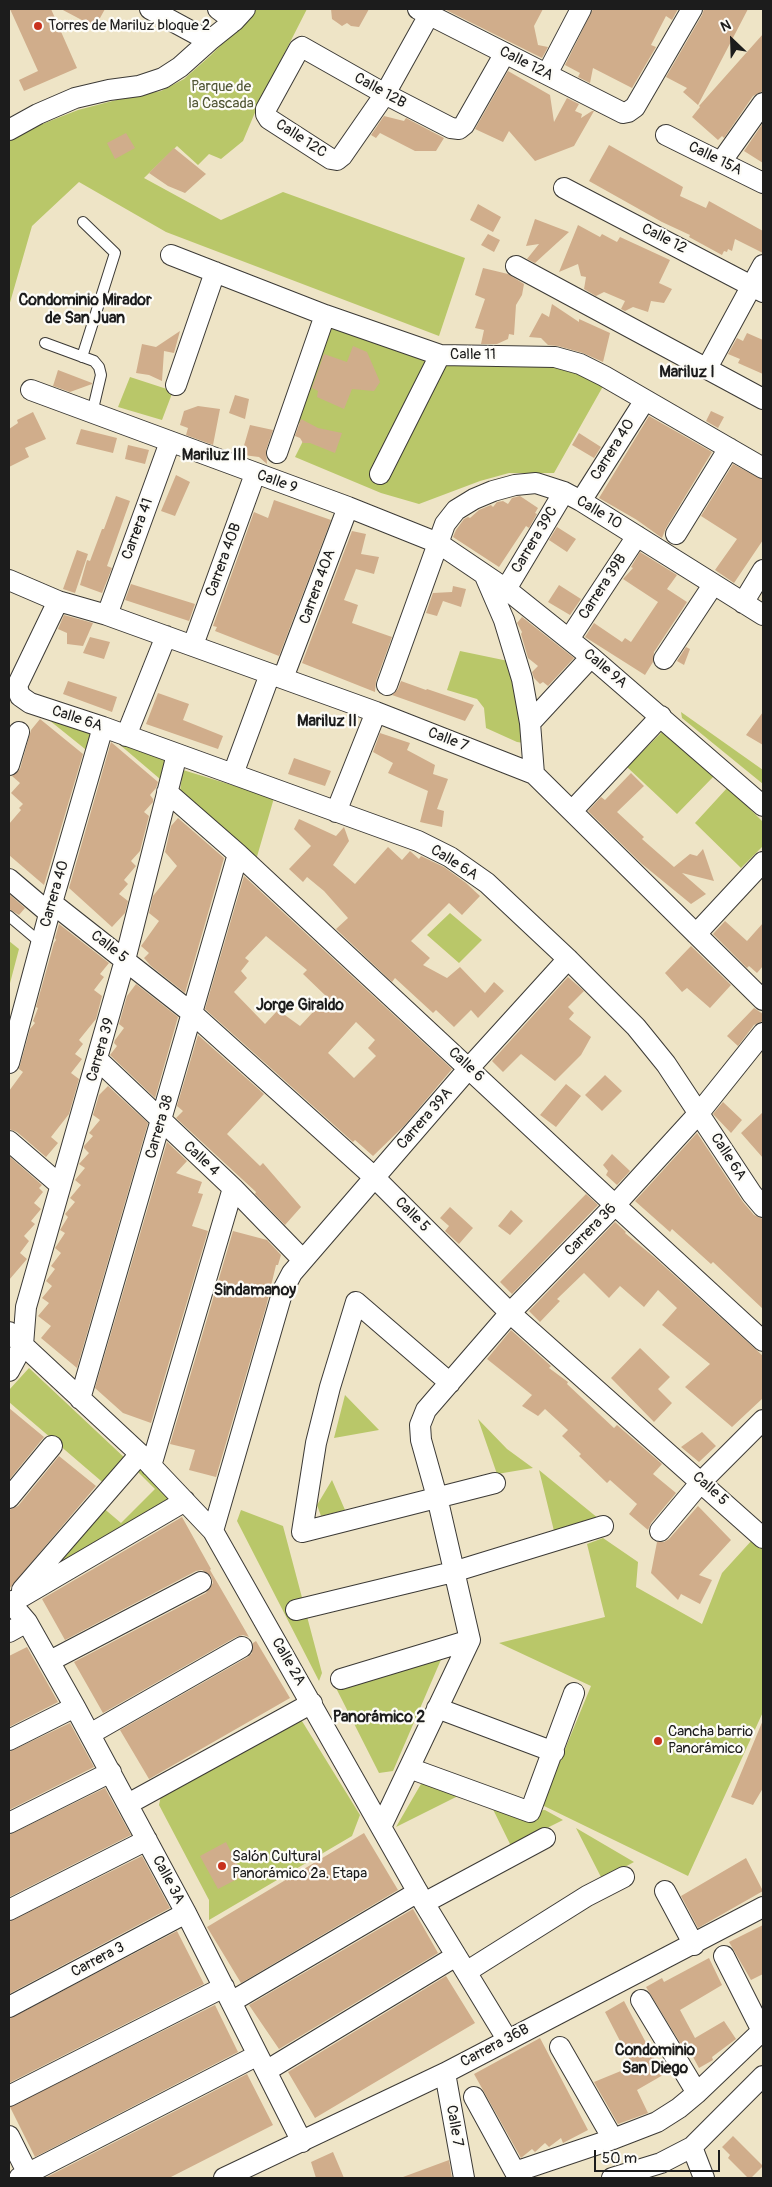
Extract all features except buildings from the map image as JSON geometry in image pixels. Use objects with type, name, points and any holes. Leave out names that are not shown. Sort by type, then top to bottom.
[{"type":"street","points":[[150,9],[209,41]]},
{"type":"street","points":[[547,74],[581,9]]},
{"type":"street","name":"Calle 12A","points":[[423,12],[623,113],[628,112],[635,106],[692,9]]},
{"type":"street","points":[[385,94],[423,12]]},
{"type":"street","points":[[9,130],[38,114],[75,98],[108,90],[139,86],[163,78],[180,68],[209,41],[233,13]]},
{"type":"street","name":"Calle 12B","points":[[266,109],[298,49],[306,47],[385,94],[451,128],[459,129],[464,125],[505,53]]},
{"type":"street","name":"Calle 12C","points":[[266,109],[269,119],[330,159],[337,160],[342,156],[385,94]]},
{"type":"street","points":[[721,162],[763,103]]},
{"type":"street","name":"Calle 15A","points":[[666,135],[763,183]]},
{"type":"street","name":"Calle 12","points":[[564,188],[757,288]]},
{"type":"street","name":"Calle 11","points":[[171,255],[325,315],[440,355],[555,357],[580,364],[763,468]]},
{"type":"street","points":[[707,368],[757,288],[763,265]]},
{"type":"street","points":[[516,266],[763,399]]},
{"type":"street","points":[[176,385],[215,272]]},
{"type":"street","points":[[277,453],[325,315]]},
{"type":"street","points":[[380,474],[440,355]]},
{"type":"street","name":"Calle 9","points":[[31,390],[348,507],[438,543]]},
{"type":"street","name":"Carrera 40","points":[[572,497],[645,400]]},
{"type":"street","name":"Carrera 41","points":[[107,615],[170,442]]},
{"type":"street","points":[[676,534],[730,448]]},
{"type":"street","name":"Carrera 40B","points":[[193,646],[255,474]]},
{"type":"street","name":"Calle 10","points":[[387,685],[445,524],[456,510],[493,491],[515,485],[536,483],[572,497],[763,615]]},
{"type":"street","name":"Carrera 39C","points":[[506,589],[572,497]]},
{"type":"street","name":"Carrera 40A","points":[[233,774],[280,673],[348,507]]},
{"type":"street","name":"Carrera 39B","points":[[569,639],[637,536]]},
{"type":"street","name":"Calle 9A","points":[[438,543],[506,589],[569,639],[661,716],[763,806]]},
{"type":"street","points":[[743,603],[763,570]]},
{"type":"street","points":[[486,576],[504,620],[522,679],[530,723],[534,774]]},
{"type":"street","name":"Calle 7","points":[[9,580],[58,601],[107,615],[193,646],[280,673],[534,774],[696,934],[760,990]]},
{"type":"street","points":[[664,660],[713,585]]},
{"type":"street","name":"Calle 6A","points":[[58,601],[17,686],[20,696],[30,703],[103,727],[418,841],[450,857],[486,883],[568,959],[636,1027],[666,1064],[699,1113],[760,1194]]},
{"type":"street","points":[[126,736],[166,636]]},
{"type":"street","points":[[530,723],[591,657]]},
{"type":"street","points":[[336,812],[376,712]]},
{"type":"street","points":[[572,811],[661,716]]},
{"type":"street","name":"Carrera 40","points":[[9,1063],[50,908],[103,727]]},
{"type":"street","points":[[9,765],[19,732]]},
{"type":"street","name":"Carrera 39","points":[[16,1338],[126,960],[177,754]]},
{"type":"street","name":"Calle 6","points":[[167,792],[238,854],[615,1206],[763,1341]]},
{"type":"street","name":"Carrera 38","points":[[80,1399],[162,1122],[238,854]]},
{"type":"street","points":[[696,934],[763,862]]},
{"type":"street","name":"Calle 5","points":[[9,879],[126,960],[193,1014],[374,1177],[510,1313],[763,1538]]},
{"type":"street","name":"Carrera 39A","points":[[213,1531],[283,1290],[292,1272],[469,1068],[568,959]]},
{"type":"street","name":"Carrera 36","points":[[436,1496],[421,1440],[420,1425],[426,1410],[510,1313],[615,1206],[699,1113],[763,1033]]},
{"type":"street","name":"Calle 4","points":[[98,1060],[232,1188],[302,1259]]},
{"type":"street","points":[[9,1141],[60,1185]]},
{"type":"street","points":[[10,1602],[146,1460],[232,1188]]},
{"type":"street","points":[[450,1383],[356,1302],[330,1388],[316,1443],[302,1532],[495,1482]]},
{"type":"street","points":[[9,1371],[16,1338]]},
{"type":"street","name":"Calle 2A","points":[[16,1338],[146,1460],[213,1531],[312,1702],[421,1898],[507,2040]]},
{"type":"street","points":[[660,1531],[701,1482],[763,1420]]},
{"type":"street","points":[[9,1498],[52,1446]]},
{"type":"street","points":[[381,1827],[470,1640],[436,1496]]},
{"type":"street","points":[[10,1602],[185,1501]]},
{"type":"street","points":[[296,1610],[454,1572],[603,1526]]},
{"type":"street","points":[[50,1660],[201,1582]]},
{"type":"street","name":"Calle 3A","points":[[10,1602],[27,1622],[50,1660],[128,1804],[228,1994],[302,2142]]},
{"type":"street","points":[[9,1632],[27,1622]]},
{"type":"street","points":[[341,1679],[470,1640]]},
{"type":"street","points":[[90,1734],[242,1647]]},
{"type":"street","points":[[409,1768],[530,1812],[554,1752],[574,1693]]},
{"type":"street","points":[[128,1804],[312,1702]]},
{"type":"street","points":[[9,1740],[75,1707]]},
{"type":"street","points":[[437,1708],[554,1752]]},
{"type":"street","points":[[9,1823],[110,1772]]},
{"type":"street","points":[[9,2096],[228,1994],[545,1838]]},
{"type":"street","points":[[9,1910],[147,1840]]},
{"type":"street","points":[[9,2136],[26,2177],[461,1964],[624,1877]]},
{"type":"street","points":[[665,1891],[694,1945]]},
{"type":"street","name":"Carrera 36B","points":[[224,2178],[445,2073],[694,1945],[763,1907]]},
{"type":"street","name":"Carrera 3","points":[[9,2007],[186,1913]]},
{"type":"street","points":[[474,2097],[515,2172],[657,2122],[679,2108],[697,2093],[763,2030],[724,1956]]},
{"type":"street","points":[[641,2000],[697,2093]]},
{"type":"street","points":[[560,2047],[613,2139]]},
{"type":"street","name":"Calle 7","points":[[445,2073],[464,2178]]},
{"type":"street","points":[[612,2178],[661,2162],[692,2147],[763,2076]]},
{"type":"street","points":[[692,2147],[704,2178]]},
{"type":"lane","points":[[82,357],[114,253],[83,222]]},
{"type":"lane","points":[[44,343],[94,361],[99,367],[102,375],[92,413]]},
{"type":"lane","points":[[9,916],[41,943]]},
{"type":"green space","name":"Parque de la Cascada","points":[[257,9],[307,9],[259,103],[243,141],[221,159],[209,154],[198,165],[177,146],[144,178],[221,220],[283,192],[465,258],[439,336],[166,232],[79,182],[32,226],[9,306],[9,141],[27,130],[78,110],[161,91],[184,79]]},
{"type":"green space","points":[[333,321],[454,366],[546,362],[606,381],[554,473],[509,473],[480,481],[419,504],[381,493],[295,457],[309,429],[298,422]]},
{"type":"green space","points":[[130,377],[173,391],[162,420],[118,407]]},
{"type":"green space","points":[[460,651],[513,662],[531,744],[517,742],[486,728],[484,708],[477,699],[447,690]]},
{"type":"green space","points":[[39,712],[95,730],[90,753]]},
{"type":"green space","points":[[681,712],[763,770],[763,784],[682,718]]},
{"type":"green space","points":[[664,730],[715,775],[677,814],[627,767]]},
{"type":"green space","points":[[106,733],[167,754],[160,779]]},
{"type":"green space","points":[[183,770],[274,798],[256,860],[180,791]]},
{"type":"green space","points":[[728,787],[763,822],[763,846],[741,868],[695,823]]},
{"type":"green space","points":[[450,913],[482,940],[459,963],[427,935]]},
{"type":"green space","points":[[9,941],[19,949],[9,987]]},
{"type":"green space","points":[[29,1368],[128,1461],[107,1486],[9,1402],[9,1390]]},
{"type":"green space","points":[[345,1395],[379,1430],[334,1438]]},
{"type":"green space","points":[[478,1419],[507,1449],[533,1468],[497,1474]]},
{"type":"green space","points":[[139,1459],[180,1500],[33,1585],[101,1506],[121,1523],[155,1489],[134,1468]]},
{"type":"green space","points":[[539,1470],[604,1523],[555,1535]]},
{"type":"green space","points":[[332,1480],[345,1510],[321,1516],[317,1505]]},
{"type":"green space","points":[[241,1510],[283,1526],[322,1673],[319,1681],[237,1521]]},
{"type":"green space","points":[[603,1538],[638,1562],[636,1587],[702,1624],[722,1573],[753,1539],[763,1548],[763,1712],[688,1876],[542,1805],[591,1686],[499,1643],[605,1617],[587,1544]]},
{"type":"green space","points":[[443,1655],[393,1771],[379,1773],[336,1688],[363,1675]]},
{"type":"green space","points":[[297,1713],[360,1815],[352,1836],[209,1920],[209,1900],[159,1805],[162,1791]]},
{"type":"green space","points":[[428,1772],[472,1789],[396,1827]]},
{"type":"green space","points":[[485,1793],[533,1811],[545,1810],[563,1820],[511,1846]]},
{"type":"green space","points":[[576,1828],[634,1862],[602,1879]]},
{"type":"place","name":"Torres de Mariluz bloque 2","points":[[38,26]]},
{"type":"place","name":"Cancha barrio Panorámico","points":[[658,1741]]},
{"type":"place","name":"Salón Cultural Panorámico 2a. Etapa","points":[[222,1866]]},
{"type":"district","name":"Condominio Mirador de San Juan","points":[[85,310]]},
{"type":"district","name":"Mariluz I","points":[[687,373]]},
{"type":"district","name":"Mariluz III","points":[[214,456]]},
{"type":"district","name":"Mariluz II","points":[[327,722]]},
{"type":"district","name":"Jorge Giraldo","points":[[300,1006]]},
{"type":"district","name":"Sindamanoy","points":[[255,1291]]},
{"type":"district","name":"Panorámico 2","points":[[379,1718]]},
{"type":"district","name":"Condominio San Diego","points":[[655,2060]]}]
